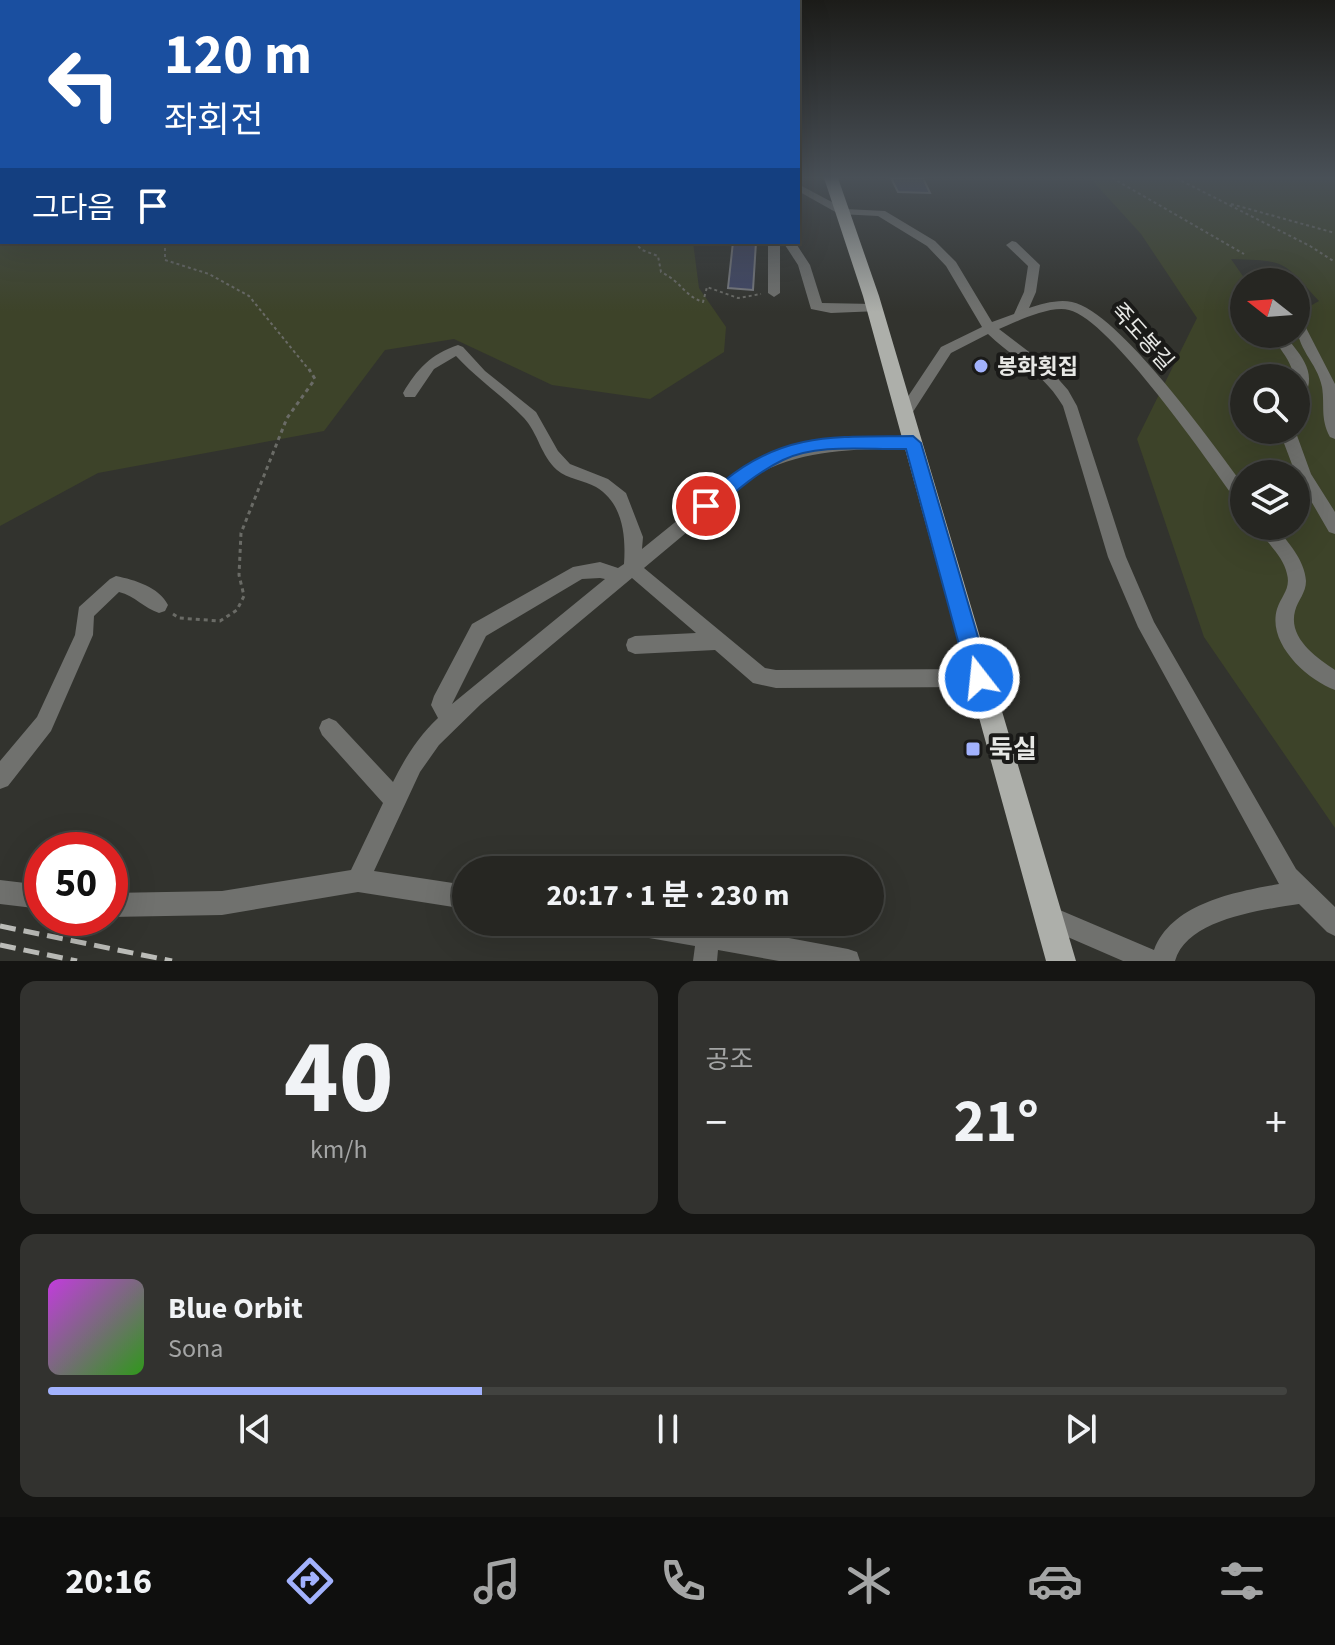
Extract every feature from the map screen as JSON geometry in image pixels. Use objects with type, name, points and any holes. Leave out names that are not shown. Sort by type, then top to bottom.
[{"type":"main road","points":[[847,223],[874,308],[1061,961]]},
{"type":"street","points":[[892,223],[938,250],[991,329],[1029,356],[1060,385],[1070,406],[1117,557],[1147,627],[1288,877],[1335,924]]},
{"type":"street","points":[[774,244],[774,293]]},
{"type":"street","points":[[790,244],[804,265],[816,306],[831,309],[874,308]]},
{"type":"street","points":[[1012,245],[1034,265],[1030,292],[1018,318]]},
{"type":"street","name":"죽도봉길","points":[[904,414],[946,350],[1046,308],[1083,307],[1118,339],[1230,480]]},
{"type":"street","points":[[1309,348],[1329,386],[1329,415],[1335,433]]},
{"type":"street","points":[[410,393],[427,366],[444,354],[458,350],[480,374],[531,416],[564,468],[602,483],[620,498],[631,521],[634,537],[627,573]]},
{"type":"street","points":[[358,880],[394,799],[413,765],[450,719],[767,459],[804,447],[913,443]]},
{"type":"street","points":[[1292,444],[1304,475],[1335,527]]},
{"type":"street","points":[[1275,540],[1293,565],[1297,586],[1286,609],[1284,628],[1296,649],[1335,681]]},
{"type":"street","points":[[450,719],[441,705],[479,630],[579,572],[600,570],[627,573],[750,669],[776,679],[979,678]]},
{"type":"street","points":[[0,778],[44,724],[84,635],[85,613],[116,584],[135,588],[159,605]]},
{"type":"street","points":[[635,645],[718,641]]},
{"type":"street","points":[[329,728],[394,799]]},
{"type":"street","points":[[128,905],[222,903],[358,880],[452,895]]},
{"type":"street","points":[[0,892],[24,895]]},
{"type":"street","points":[[1163,961],[1169,941],[1190,924],[1243,901],[1302,892]]},
{"type":"street","points":[[1048,917],[1152,961]]},
{"type":"street","points":[[705,961],[708,936]]},
{"type":"street","points":[[713,936],[848,961]]},
{"type":"path","points":[[1195,223],[1216,233],[1244,254]]},
{"type":"path","points":[[1262,223],[1335,262]]},
{"type":"path","points":[[1299,223],[1335,233]]},
{"type":"path","points":[[159,605],[179,618],[220,621],[237,610],[244,596],[239,575],[241,533],[287,418],[315,379],[299,354],[249,296],[209,274],[165,260],[165,244]]},
{"type":"path","points":[[636,244],[658,256],[661,272],[678,280],[683,293],[690,298],[703,302],[707,287],[738,298],[774,293]]},
{"type":"green space","points":[[1131,223],[1335,223],[1335,828],[1204,637],[1137,439],[1197,318]]},
{"type":"green space","points":[[0,244],[693,244],[699,288],[726,327],[724,352],[650,399],[552,385],[454,339],[385,350],[324,431],[98,473],[0,526]]},
{"type":"building","points":[[733,244],[756,244],[753,290],[728,288]]},
{"type":"railway","points":[[0,926],[172,961]]},
{"type":"railway","points":[[0,945],[77,961]]},
{"type":"place","name":"봉화횟집","points":[[981,366]]},
{"type":"place","name":"둑실","points":[[973,749]]},
{"type":"route","points":[[706,506],[748,472],[780,453],[839,444],[913,443],[979,678]]}]
